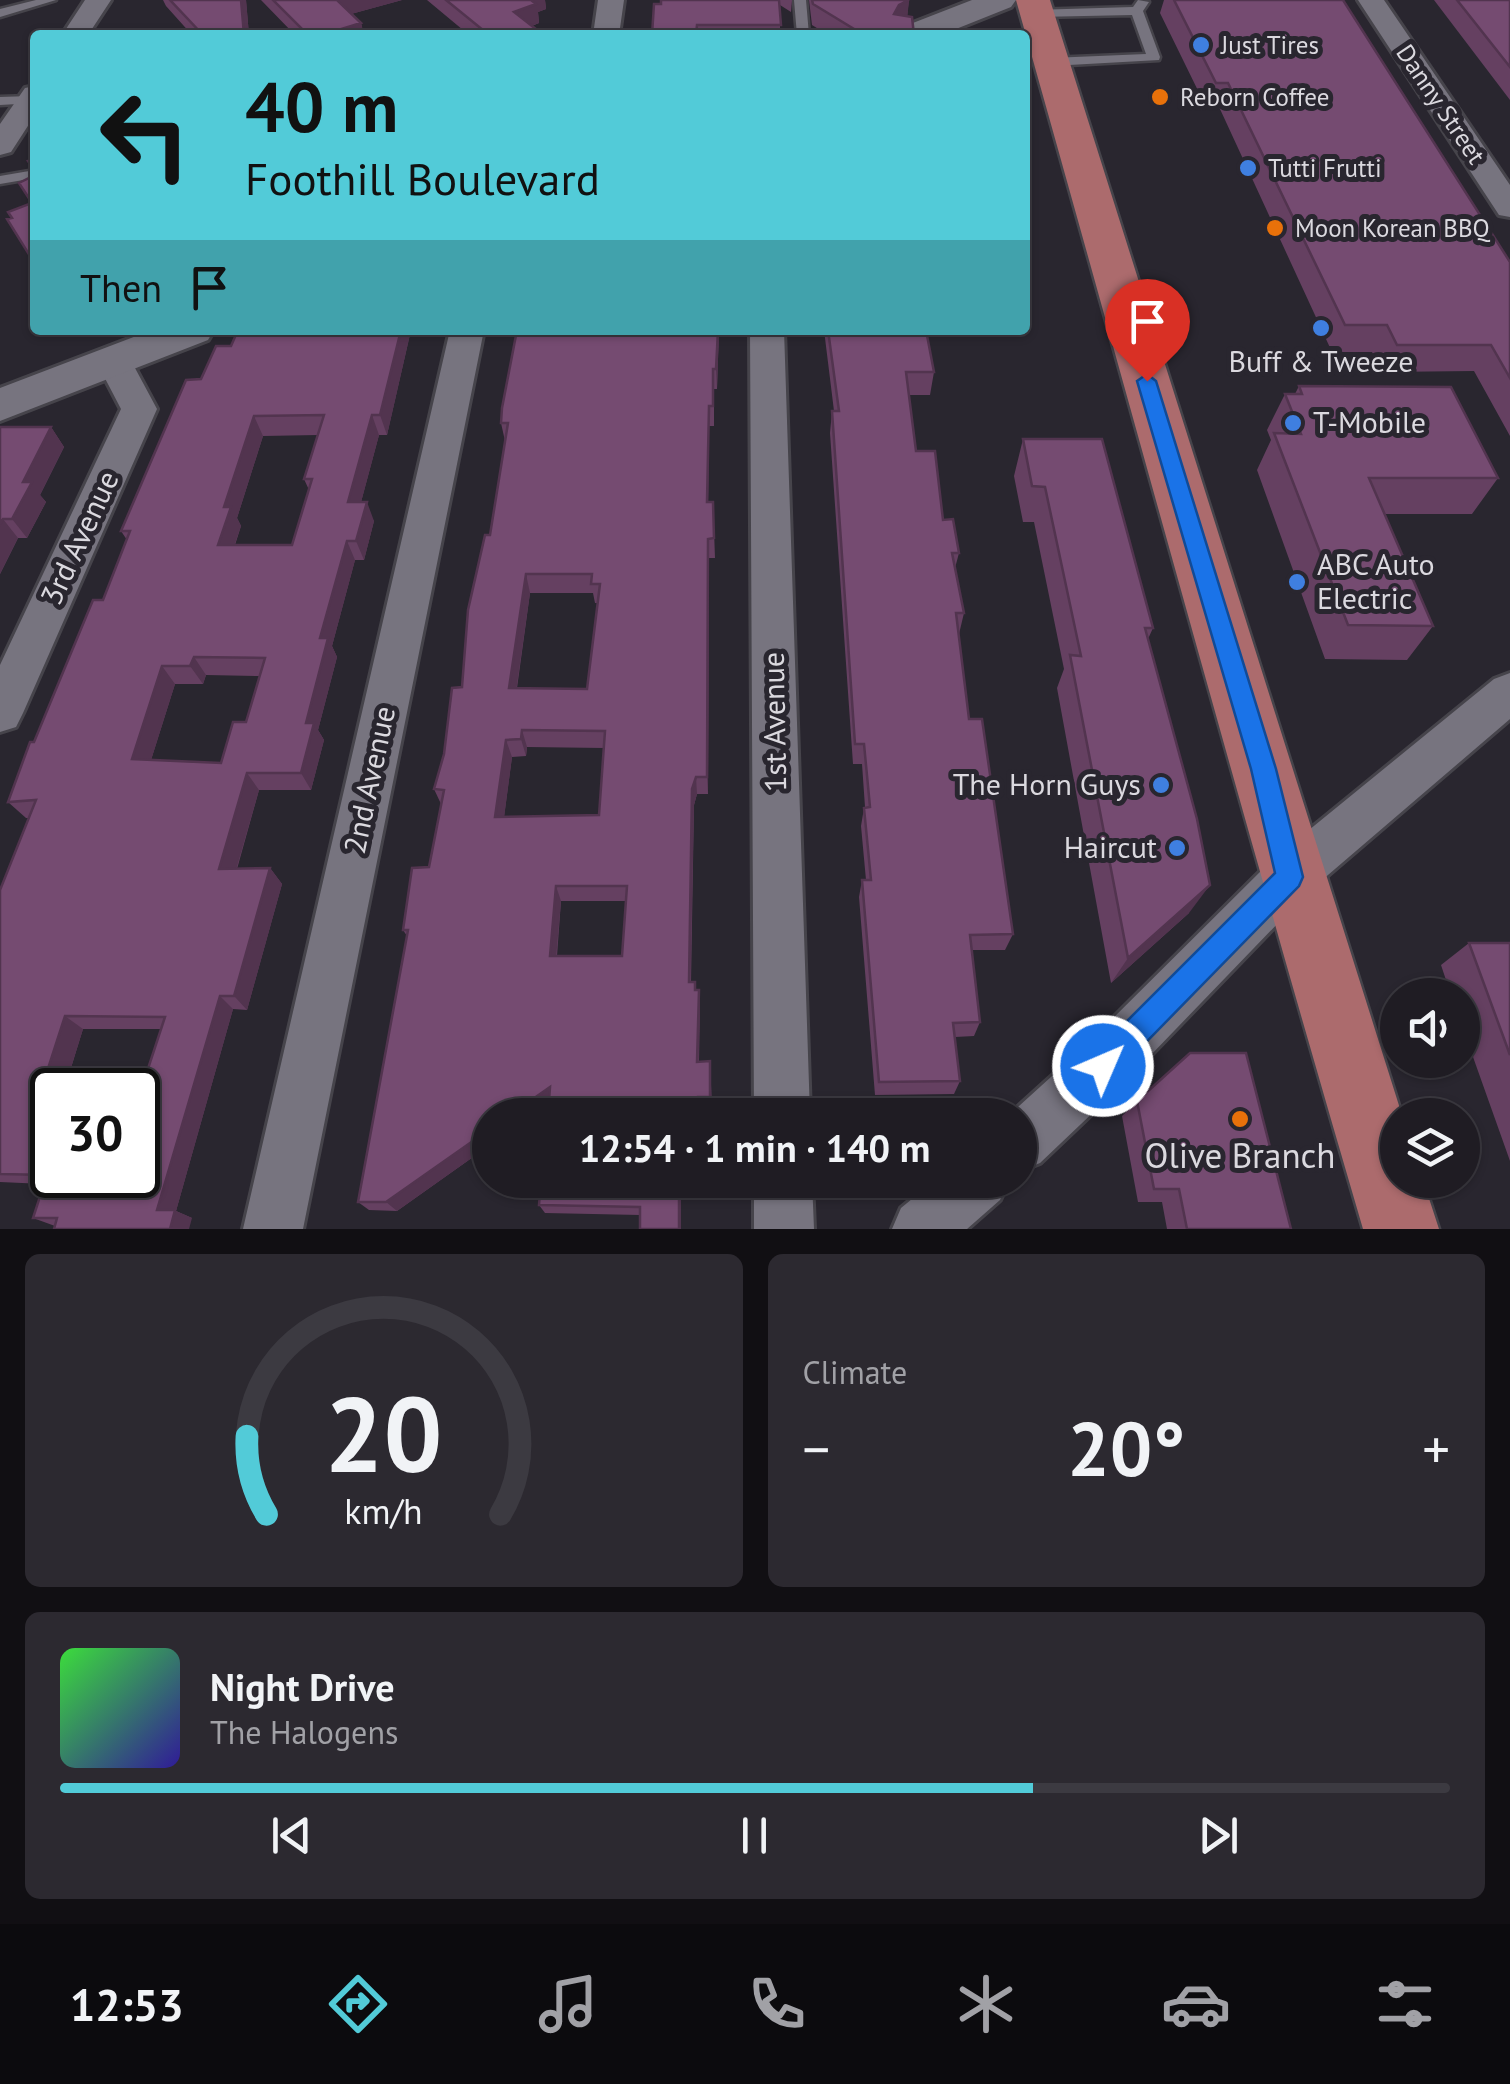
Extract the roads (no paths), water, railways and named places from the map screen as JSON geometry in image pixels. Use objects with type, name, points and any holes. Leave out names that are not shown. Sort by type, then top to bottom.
[{"type":"main road","points":[[1040,25],[1264,769],[1290,877],[1401,1229]]},
{"type":"street","points":[[78,30],[98,0]]},
{"type":"street","points":[[607,30],[610,0]]},
{"type":"street","points":[[925,30],[1000,0]]},
{"type":"street","name":"Danny Street","points":[[1371,0],[1510,208]]},
{"type":"street","points":[[0,146],[30,101]]},
{"type":"street","points":[[0,405],[181,335]]},
{"type":"street","name":"2nd Avenue","points":[[273,1229],[465,335]]},
{"type":"street","name":"1st Avenue","points":[[767,335],[782,1098]]},
{"type":"street","name":"3rd Avenue","points":[[0,713],[139,409],[115,363]]},
{"type":"street","points":[[1037,1127],[1290,877],[1510,692]]},
{"type":"street","points":[[783,1198],[784,1229]]},
{"type":"street","points":[[922,1229],[959,1198]]},
{"type":"lane","points":[[0,13],[50,0]]},
{"type":"lane","points":[[800,0],[803,30]]},
{"type":"lane","points":[[1140,6],[1154,57],[1040,25],[1140,6]]},
{"type":"lane","points":[[0,101],[30,97]]},
{"type":"lane","points":[[0,180],[30,175]]},
{"type":"place","name":"Just Tires","points":[[1201,45]]},
{"type":"place","name":"Reborn Coffee","points":[[1160,97]]},
{"type":"place","name":"Tutti Frutti","points":[[1248,168]]},
{"type":"place","name":"Moon Korean BBQ","points":[[1275,228]]},
{"type":"place","name":"Buff & Tweeze","points":[[1321,328]]},
{"type":"place","name":"T-Mobile","points":[[1293,423]]},
{"type":"place","name":"ABC Auto Electric","points":[[1297,582]]},
{"type":"place","name":"The Horn Guys","points":[[1161,785]]},
{"type":"place","name":"Haircut","points":[[1177,848]]},
{"type":"place","name":"Olive Branch","points":[[1240,1119]]}]
